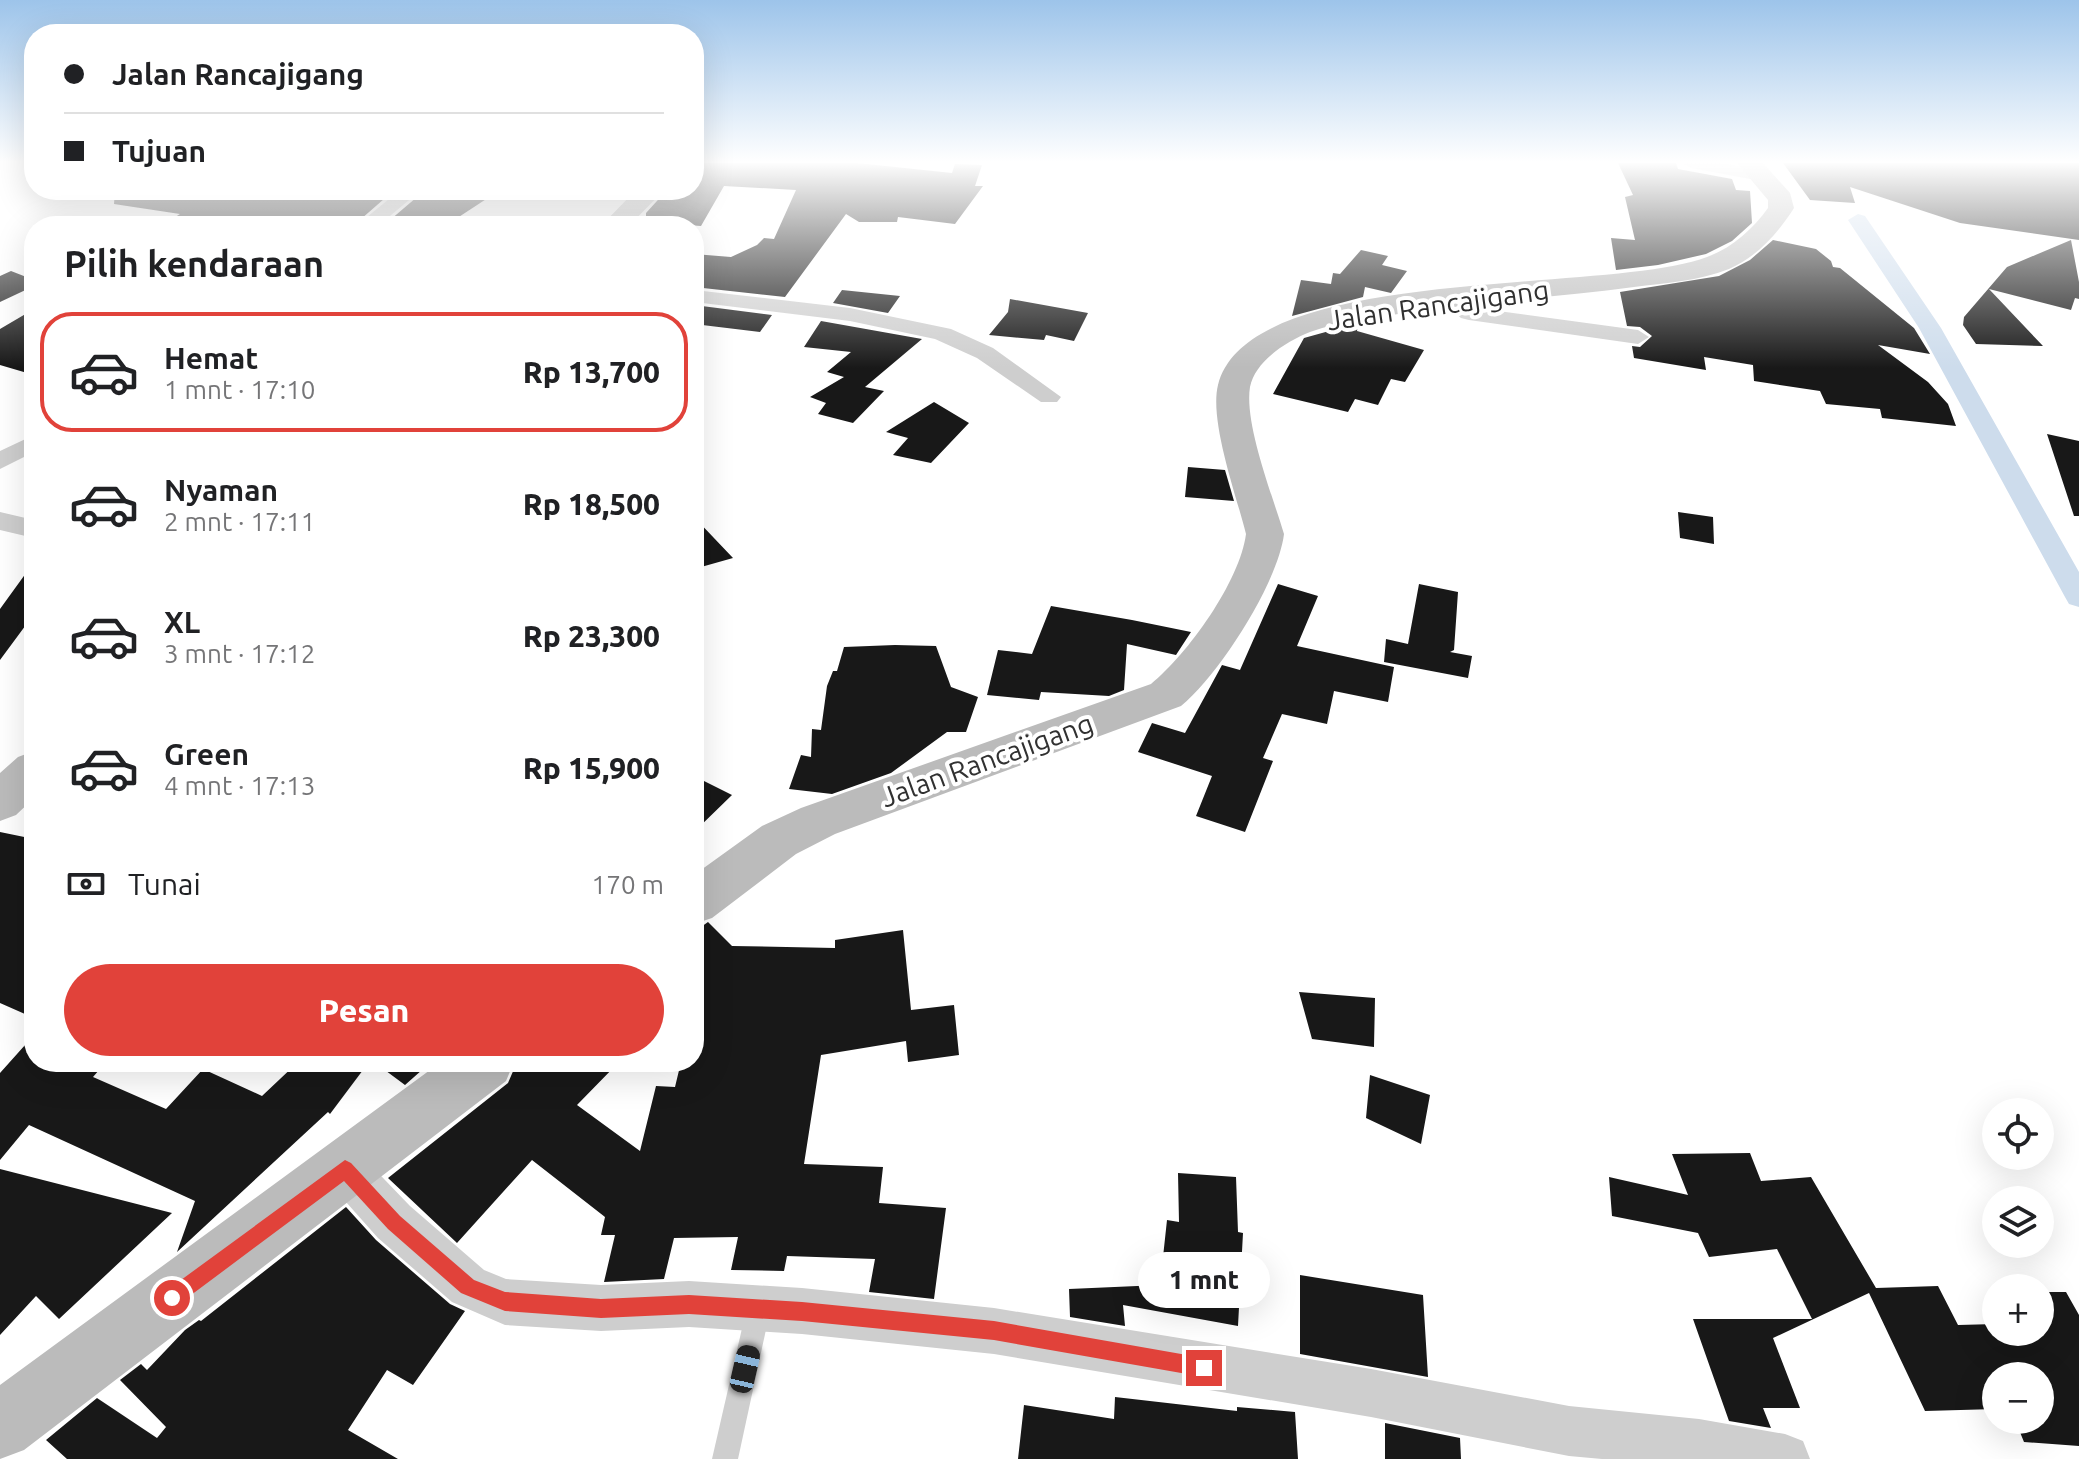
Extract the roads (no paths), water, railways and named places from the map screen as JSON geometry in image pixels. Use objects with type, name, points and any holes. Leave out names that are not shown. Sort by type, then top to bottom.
[{"type":"main road","name":"Jalan Rancajigang","points":[[704,896],[779,840],[818,821],[1166,695],[1186,681],[1203,661],[1263,550],[1265,534],[1234,411],[1233,387],[1241,370],[1255,354],[1299,326],[1365,311],[1681,272],[1727,260],[1762,231]]},
{"type":"main road","points":[[0,802],[24,779]]},
{"type":"main road","points":[[0,1426],[473,1072]]},
{"type":"street","points":[[704,297],[862,314],[945,334],[979,350],[1049,397]]},
{"type":"street","points":[[1450,299],[1469,313],[1638,337]]},
{"type":"street","points":[[0,521],[24,527]]},
{"type":"street","points":[[345,1169],[394,1222],[468,1286],[505,1302],[601,1308],[689,1304],[994,1331],[1204,1368],[1371,1393],[1569,1431],[1699,1444],[1785,1459]]},
{"type":"lane","points":[[725,1459],[758,1309]]},
{"type":"waterway","points":[[1865,231],[1930,328],[2079,597]]}]
